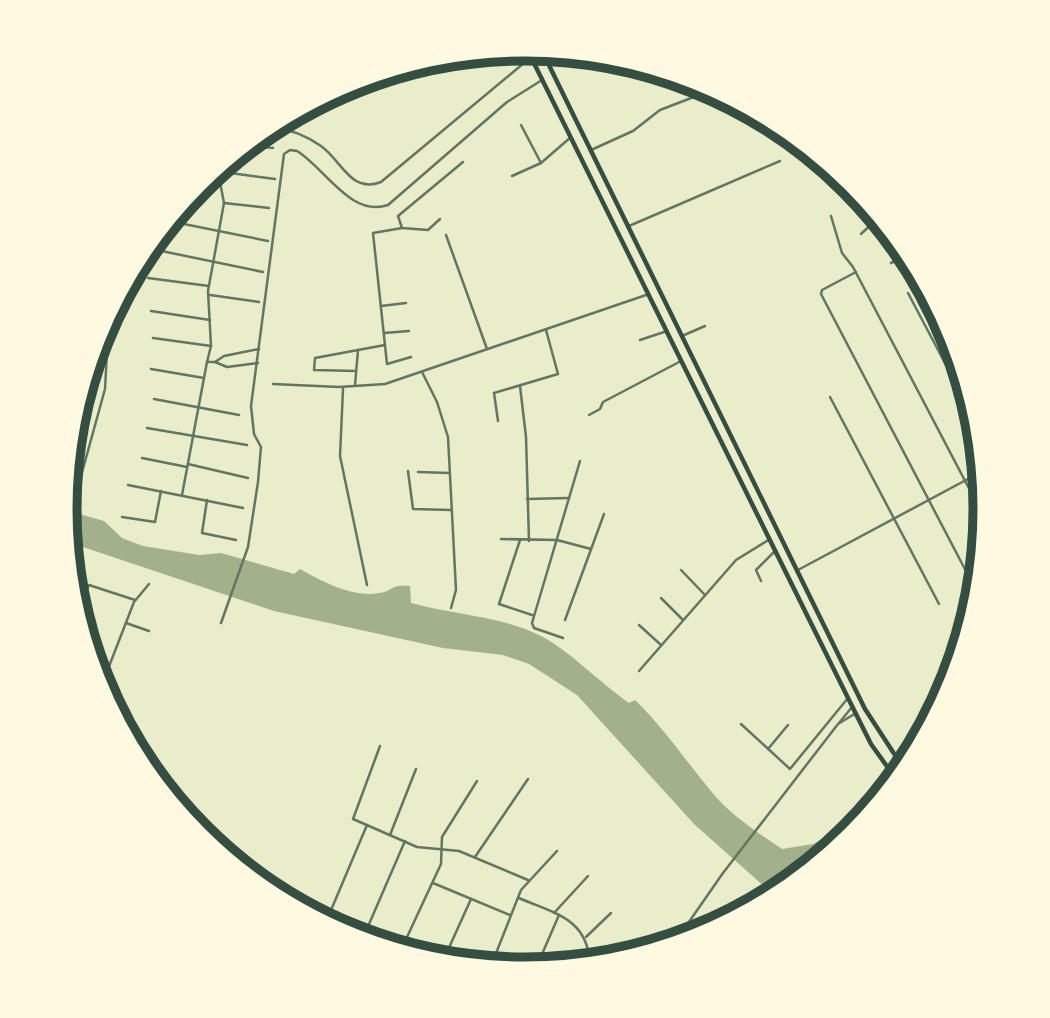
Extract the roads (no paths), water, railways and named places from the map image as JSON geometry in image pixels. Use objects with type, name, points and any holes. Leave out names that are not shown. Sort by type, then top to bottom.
[{"type":"main road","points":[[533,61],[852,707],[871,744],[889,769]]},
{"type":"main road","points":[[547,62],[865,709],[897,758]]},
{"type":"street","points":[[286,131],[323,147],[356,183],[372,186],[381,182],[527,61]]},
{"type":"street","points":[[221,623],[242,563],[258,482],[261,447],[254,435],[250,407],[258,363],[283,157],[286,151],[297,150],[306,156],[351,199],[369,208],[380,208],[388,205],[507,102],[542,80]]},
{"type":"street","points":[[591,150],[633,131],[660,110],[697,96]]},
{"type":"street","points":[[521,125],[541,163]]},
{"type":"street","points":[[512,176],[541,163],[571,137]]},
{"type":"street","points":[[262,147],[274,148]]},
{"type":"street","points":[[629,226],[780,161]]},
{"type":"street","points":[[402,228],[398,216],[463,162]]},
{"type":"street","points":[[231,171],[275,179]]},
{"type":"street","points":[[182,495],[211,346],[209,286],[224,204],[220,181]]},
{"type":"street","points":[[224,204],[269,208]]},
{"type":"street","points":[[831,216],[842,253],[856,272],[973,495]]},
{"type":"street","points":[[411,357],[387,364],[373,233],[402,228],[428,230],[440,219]]},
{"type":"street","points":[[180,223],[268,241]]},
{"type":"street","points":[[861,234],[871,225]]},
{"type":"street","points":[[446,235],[487,349]]},
{"type":"street","points":[[160,250],[263,272]]},
{"type":"street","points":[[891,263],[897,260]]},
{"type":"street","points":[[856,272],[822,290],[821,294],[968,574]]},
{"type":"street","points":[[148,278],[209,286]]},
{"type":"street","points":[[908,293],[953,378]]},
{"type":"street","points":[[272,384],[378,386],[649,294]]},
{"type":"street","points":[[209,295],[259,302]]},
{"type":"street","points":[[381,306],[406,303]]},
{"type":"street","points":[[151,311],[210,320]]},
{"type":"street","points":[[682,336],[705,326]]},
{"type":"street","points":[[498,421],[494,393],[558,374],[546,330]]},
{"type":"street","points":[[384,333],[409,331]]},
{"type":"street","points":[[640,340],[667,331]]},
{"type":"street","points":[[153,338],[211,346]]},
{"type":"street","points":[[356,371],[314,369],[315,358],[385,345]]},
{"type":"street","points":[[78,494],[105,389],[108,346]]},
{"type":"street","points":[[216,362],[224,356],[259,349]]},
{"type":"street","points":[[355,387],[358,350]]},
{"type":"street","points":[[589,415],[600,409],[603,402],[681,361]]},
{"type":"street","points":[[207,362],[216,362],[227,367],[258,363]]},
{"type":"street","points":[[151,369],[204,378]]},
{"type":"street","points":[[422,372],[445,428],[456,590],[451,608]]},
{"type":"street","points":[[520,386],[526,437],[530,541]]},
{"type":"street","points":[[343,387],[340,456],[367,586]]},
{"type":"street","points":[[830,397],[939,604]]},
{"type":"street","points":[[153,398],[239,415]]},
{"type":"street","points":[[147,428],[247,445]]},
{"type":"street","points":[[142,458],[248,478]]},
{"type":"street","points":[[563,638],[534,628],[533,615],[580,461]]},
{"type":"street","points":[[408,471],[413,509],[451,510]]},
{"type":"street","points":[[418,472],[449,473]]},
{"type":"street","points":[[798,570],[972,477]]},
{"type":"street","points":[[128,485],[243,508]]},
{"type":"street","points":[[122,517],[155,522],[161,491]]},
{"type":"street","points":[[527,499],[569,498]]},
{"type":"street","points":[[207,500],[202,533],[236,540]]},
{"type":"street","points":[[565,620],[604,514]]},
{"type":"street","points":[[501,539],[557,540],[592,550]]},
{"type":"street","points":[[639,671],[736,561],[769,539]]},
{"type":"street","points":[[520,540],[499,604],[533,615]]},
{"type":"street","points":[[761,581],[756,570],[775,551]]},
{"type":"street","points":[[681,570],[705,595]]},
{"type":"street","points":[[107,670],[135,600],[149,584]]},
{"type":"street","points":[[85,593],[89,585],[135,600]]},
{"type":"street","points":[[661,598],[683,620]]},
{"type":"street","points":[[126,623],[149,631]]},
{"type":"street","points":[[639,625],[661,645]]},
{"type":"street","points":[[741,724],[784,766],[793,767],[848,698]]},
{"type":"street","points":[[686,927],[764,817],[852,707]]},
{"type":"street","points":[[839,723],[856,713]]},
{"type":"street","points":[[767,750],[788,725]]},
{"type":"street","points":[[380,746],[353,819],[417,847],[442,848],[475,857],[528,880]]},
{"type":"street","points":[[390,835],[416,769]]},
{"type":"street","points":[[475,857],[528,779]]},
{"type":"street","points":[[406,940],[441,863],[442,836],[446,827],[477,781]]},
{"type":"street","points":[[330,912],[368,825]]},
{"type":"street","points":[[367,928],[405,841]]},
{"type":"street","points":[[495,956],[518,897],[528,880],[557,850]]},
{"type":"street","points":[[540,956],[557,914],[588,876]]},
{"type":"street","points":[[433,883],[510,915]]},
{"type":"street","points":[[518,897],[570,920],[586,937],[588,952]]},
{"type":"street","points":[[448,950],[471,899]]},
{"type":"street","points":[[586,937],[611,913]]}]
